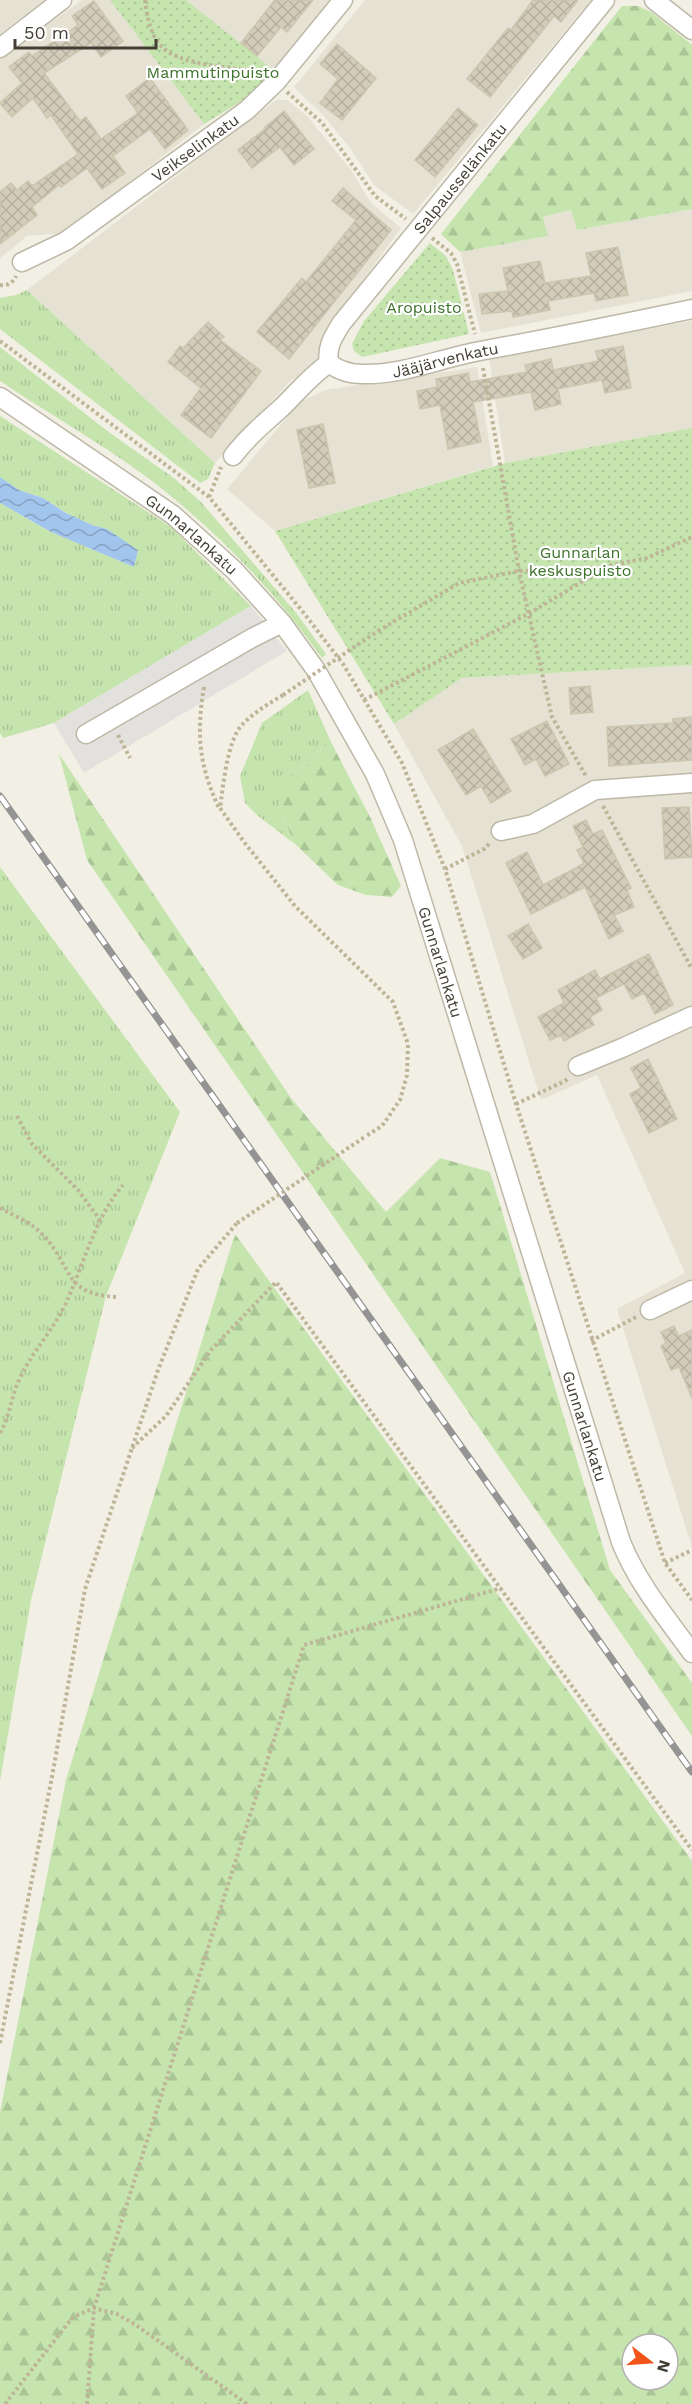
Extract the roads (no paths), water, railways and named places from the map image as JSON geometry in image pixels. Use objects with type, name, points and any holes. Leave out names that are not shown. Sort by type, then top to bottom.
[{"type":"street","points":[[0,48],[62,0]]},
{"type":"street","name":"Veikselinkatu","points":[[22,262],[66,241],[247,110],[276,82],[343,0]]},
{"type":"street","name":"Salpausselänkatu","points":[[329,363],[327,355],[331,340],[341,324],[605,0]]},
{"type":"street","points":[[654,0],[692,30]]},
{"type":"street","name":"Jääjärvenkatu","points":[[329,363],[339,370],[350,373],[393,371],[479,351],[692,309]]},
{"type":"street","points":[[233,456],[310,377],[329,363]]},
{"type":"street","name":"Gunnarlankatu","points":[[0,397],[173,515],[234,570],[282,623],[316,670],[375,774],[403,840],[621,1542],[643,1585],[692,1653]]},
{"type":"street","points":[[86,734],[282,623]]},
{"type":"street","points":[[501,831],[533,824],[595,790],[692,783]]},
{"type":"street","points":[[578,1066],[692,1016]]},
{"type":"street","points":[[650,1310],[692,1290]]},
{"type":"water","points":[[0,477],[19,490],[43,498],[66,513],[107,529],[138,550],[134,567],[51,532],[0,503]]},
{"type":"railway","points":[[0,796],[692,1772]]},
{"type":"park label","name":"Mammutinpuisto","points":[[213,72]]},
{"type":"park label","name":"Aropuisto","points":[[424,307]]},
{"type":"park label","name":"Gunnarlan keskuspuisto","points":[[580,561]]}]
